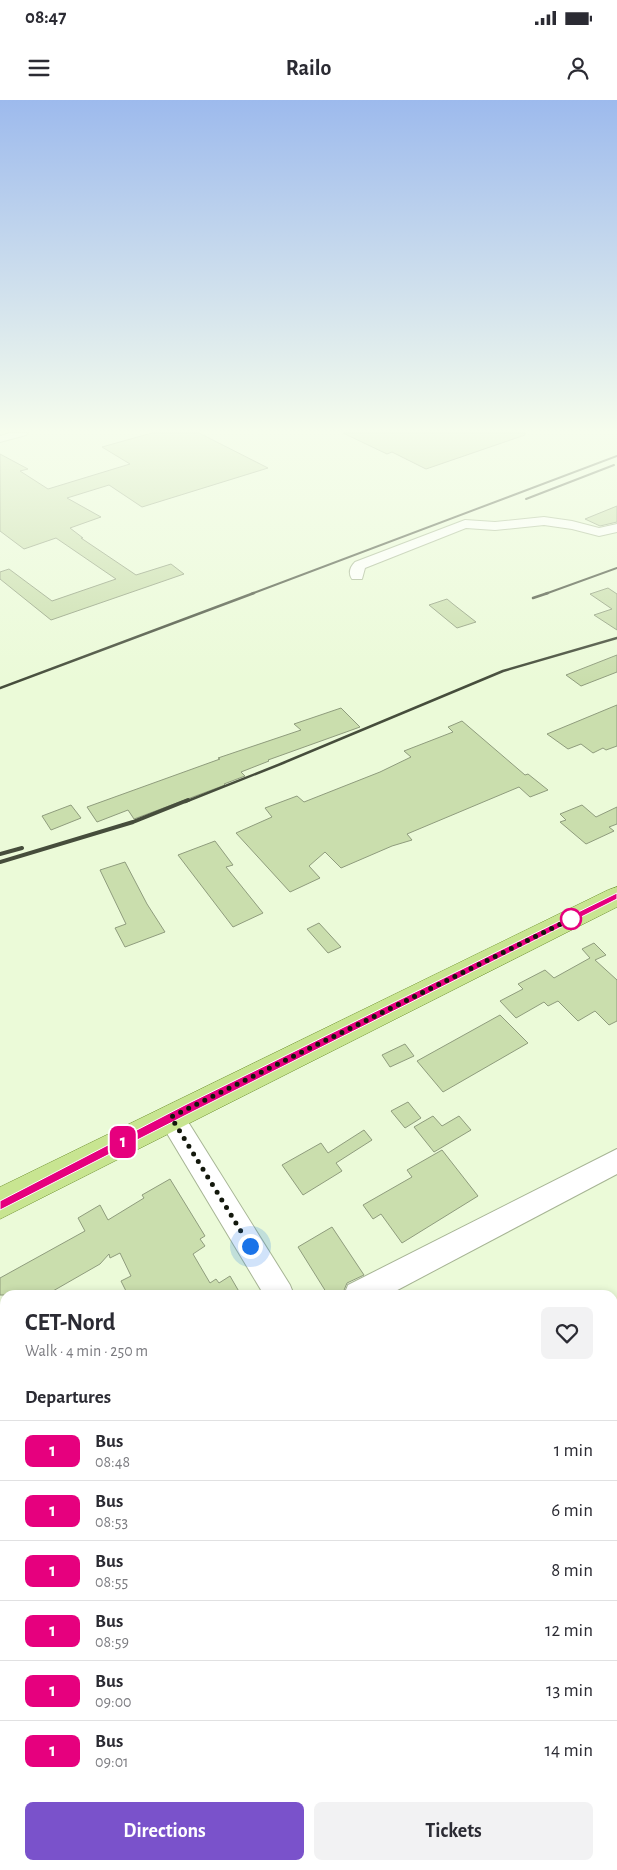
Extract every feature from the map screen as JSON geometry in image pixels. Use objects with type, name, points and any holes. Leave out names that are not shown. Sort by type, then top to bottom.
[{"type":"main road","points":[[0,1204],[617,896]]},
{"type":"street","points":[[357,576],[357,568],[360,565],[438,536],[459,525],[495,526],[544,521],[572,525],[599,532],[617,528]]},
{"type":"street","points":[[171,1117],[277,1290]]},
{"type":"street","points":[[368,1290],[617,1160]]},
{"type":"building","points":[[0,516],[98,516],[101,517],[70,528],[83,538],[81,538],[136,575],[171,564],[184,574],[51,620],[0,579],[0,572],[9,569],[52,601],[116,579],[56,538],[24,549],[0,531]]},
{"type":"building","points":[[593,516],[617,516],[617,522],[600,526],[585,519]]},
{"type":"building","points":[[608,588],[617,594],[617,630],[594,615],[612,609],[590,594]]},
{"type":"building","points":[[447,599],[476,622],[457,628],[429,605]]},
{"type":"building","points":[[617,655],[617,672],[581,686],[566,675]]},
{"type":"building","points":[[617,705],[617,746],[606,750],[603,748],[593,753],[581,744],[568,749],[547,734]]},
{"type":"building","points":[[341,708],[360,727],[268,760],[241,772],[245,776],[225,785],[134,819],[128,810],[97,822],[87,807],[220,759],[218,758],[301,730],[294,724]]},
{"type":"building","points":[[462,721],[525,775],[528,774],[548,790],[530,797],[519,787],[407,834],[412,840],[392,846],[341,868],[325,852],[309,866],[320,878],[290,892],[236,833],[272,817],[265,808],[297,796],[304,802],[380,772],[411,757],[404,751],[453,732],[448,727]]},
{"type":"building","points":[[71,805],[81,818],[51,830],[42,816]]},
{"type":"building","points":[[582,805],[596,817],[617,807],[617,824],[609,827],[614,831],[586,844],[560,822],[566,820],[560,814]]},
{"type":"building","points":[[215,841],[233,865],[226,867],[263,913],[233,927],[178,855]]},
{"type":"building","points":[[125,862],[147,904],[165,932],[125,947],[115,928],[126,924],[100,870]]},
{"type":"building","points":[[319,923],[341,947],[328,953],[307,929]]},
{"type":"building","points":[[594,943],[606,955],[595,960],[617,980],[617,1021],[609,1025],[595,1011],[578,1021],[558,1001],[548,1006],[544,1002],[516,1018],[500,1001],[523,989],[518,984],[545,970],[554,978],[590,958],[582,949]]},
{"type":"building","points":[[500,1015],[528,1043],[443,1092],[417,1061]]},
{"type":"building","points":[[405,1044],[414,1056],[390,1067],[382,1055]]},
{"type":"building","points":[[408,1102],[421,1118],[405,1128],[391,1111]]},
{"type":"building","points":[[433,1116],[442,1126],[459,1116],[471,1130],[434,1152],[414,1127]]},
{"type":"building","points":[[364,1130],[372,1140],[336,1163],[342,1171],[303,1195],[282,1165],[321,1143],[328,1153]]},
{"type":"building","points":[[442,1150],[478,1196],[402,1243],[381,1214],[373,1219],[363,1205],[412,1177],[407,1170]]},
{"type":"building","points":[[170,1179],[205,1236],[200,1239],[205,1246],[193,1254],[210,1283],[216,1279],[219,1283],[230,1276],[238,1290],[126,1290],[121,1281],[131,1276],[120,1253],[110,1258],[109,1254],[100,1264],[55,1290],[0,1290],[0,1278],[85,1231],[78,1218],[100,1205],[108,1220],[144,1198],[142,1195]]},
{"type":"building","points":[[332,1227],[364,1275],[347,1283],[344,1290],[325,1290],[298,1247]]},
{"type":"railway","points":[[251,594],[459,516]]},
{"type":"railway","points":[[545,594],[617,568]]},
{"type":"railway","points":[[0,688],[254,593]]},
{"type":"railway","points":[[533,598],[545,594]]},
{"type":"railway","points":[[185,802],[503,671],[617,638]]},
{"type":"railway","points":[[0,862],[133,822],[188,800]]},
{"type":"railway","points":[[0,854],[22,848]]},
{"type":"bus line","name":"1","points":[[0,1204],[188,1108],[617,896]]},
{"type":"route","points":[[250,1246],[171,1117],[573,918],[571,919]]}]
